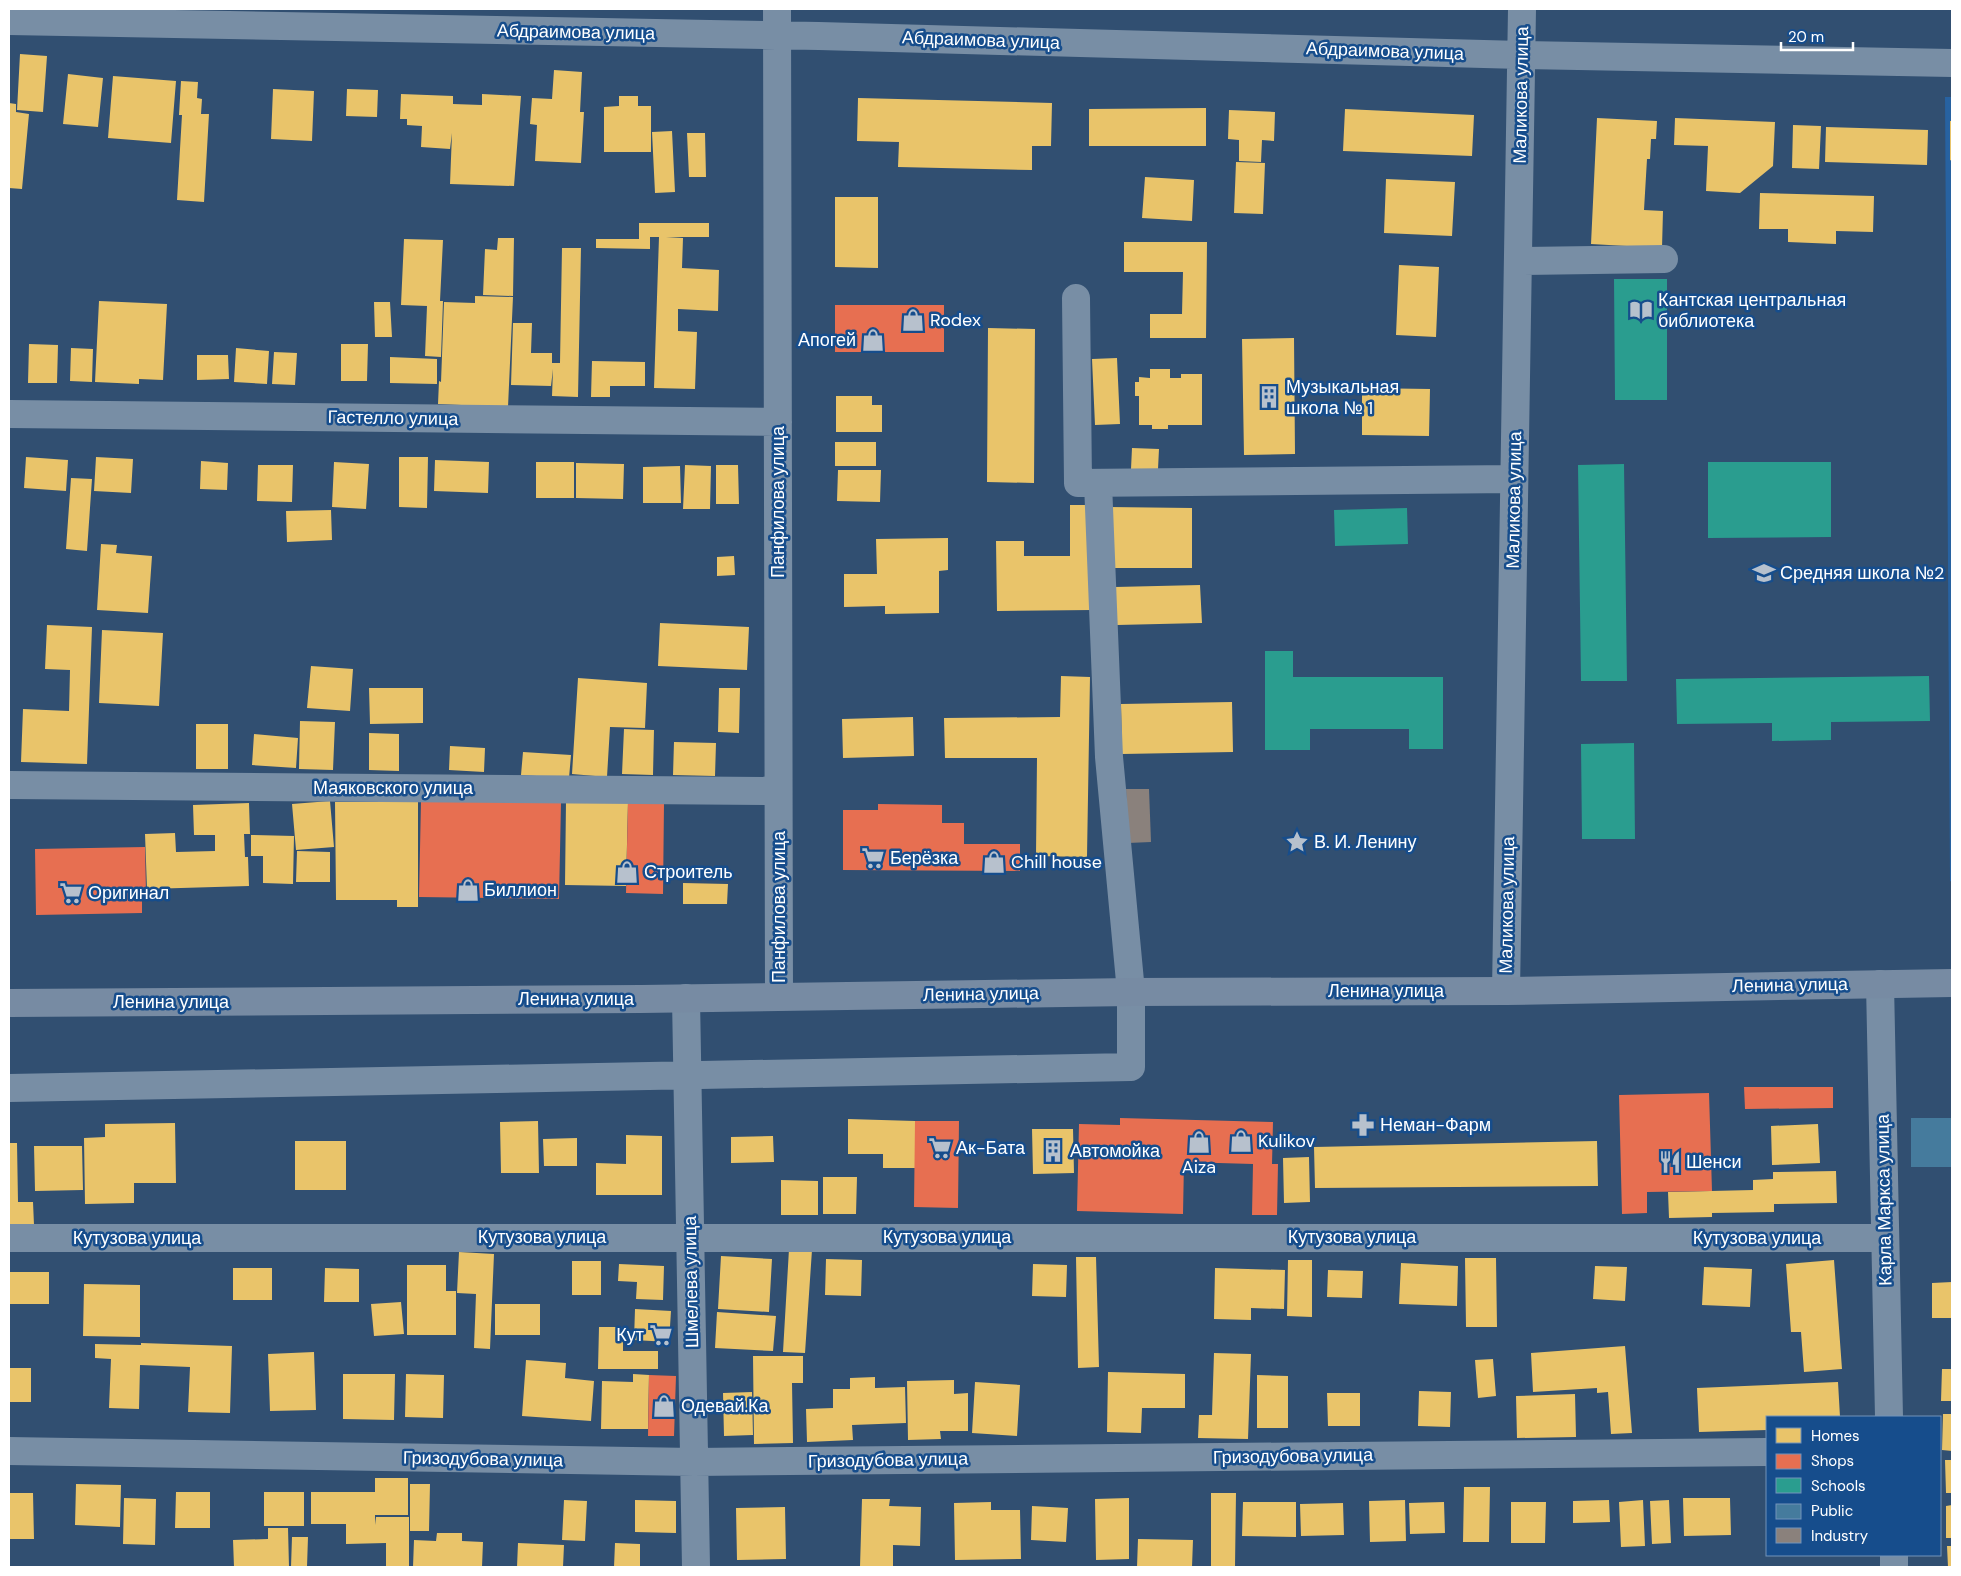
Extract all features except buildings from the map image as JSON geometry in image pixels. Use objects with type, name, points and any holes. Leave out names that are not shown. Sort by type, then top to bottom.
[{"type":"main road","name":"Ленина улица","points":[[9,1003],[686,998],[1131,992],[1506,991],[1952,983]]},
{"type":"street","name":"Панфилова улица","points":[[778,9],[779,996]]},
{"type":"street","name":"Маликова улица","points":[[1506,991],[1522,9]]},
{"type":"street","name":"Абдраимова улица","points":[[9,21],[778,36],[1521,55],[1952,63]]},
{"type":"street","points":[[1518,261],[1664,259]]},
{"type":"street","points":[[1076,298],[1078,483],[1514,479]]},
{"type":"street","name":"Гастелло улица","points":[[9,414],[778,422]]},
{"type":"street","points":[[9,1088],[1131,1067],[1131,992],[1109,757],[1098,483]]},
{"type":"street","name":"Маяковского улица","points":[[9,785],[778,791]]},
{"type":"street","name":"Карла Маркса улица","points":[[1880,984],[1889,1416]]},
{"type":"street","name":"Шмелева улица","points":[[686,998],[696,1567]]},
{"type":"street","name":"Кутузова улица","points":[[9,1238],[1885,1238]]},
{"type":"street","name":"Гризодубова улица","points":[[9,1451],[694,1462],[1766,1452]]},
{"type":"shaded area","points":[[1945,97],[1952,97],[1952,882],[1950,881]]},
{"type":"place","name":"Кантская центральная библиотека","points":[[1641,310]]},
{"type":"place","name":"Rodex","points":[[913,320]]},
{"type":"place","name":"Апогей","points":[[873,340]]},
{"type":"place","name":"Музыкальная школа № 1","points":[[1269,397]]},
{"type":"place","name":"Средняя школа №2","points":[[1764,573]]},
{"type":"place","name":"В. И. Ленину","points":[[1297,842]]},
{"type":"place","name":"Берёзка","points":[[873,858]]},
{"type":"place","name":"Chill house","points":[[994,862]]},
{"type":"place","name":"Строитель","points":[[627,872]]},
{"type":"place","name":"Биллион","points":[[468,890]]},
{"type":"place","name":"Оригинал","points":[[71,893]]},
{"type":"place","name":"Неман-Фарм","points":[[1363,1125]]},
{"type":"place","name":"Kulikov","points":[[1241,1141]]},
{"type":"place","name":"Aiza","points":[[1199,1142]]},
{"type":"place","name":"Ак-Бата","points":[[940,1148]]},
{"type":"place","name":"Автомойка","points":[[1053,1151]]},
{"type":"place","name":"Шенси","points":[[1670,1162]]},
{"type":"place","name":"Кут","points":[[661,1335]]},
{"type":"place","name":"Одевай.Ка","points":[[664,1406]]}]
